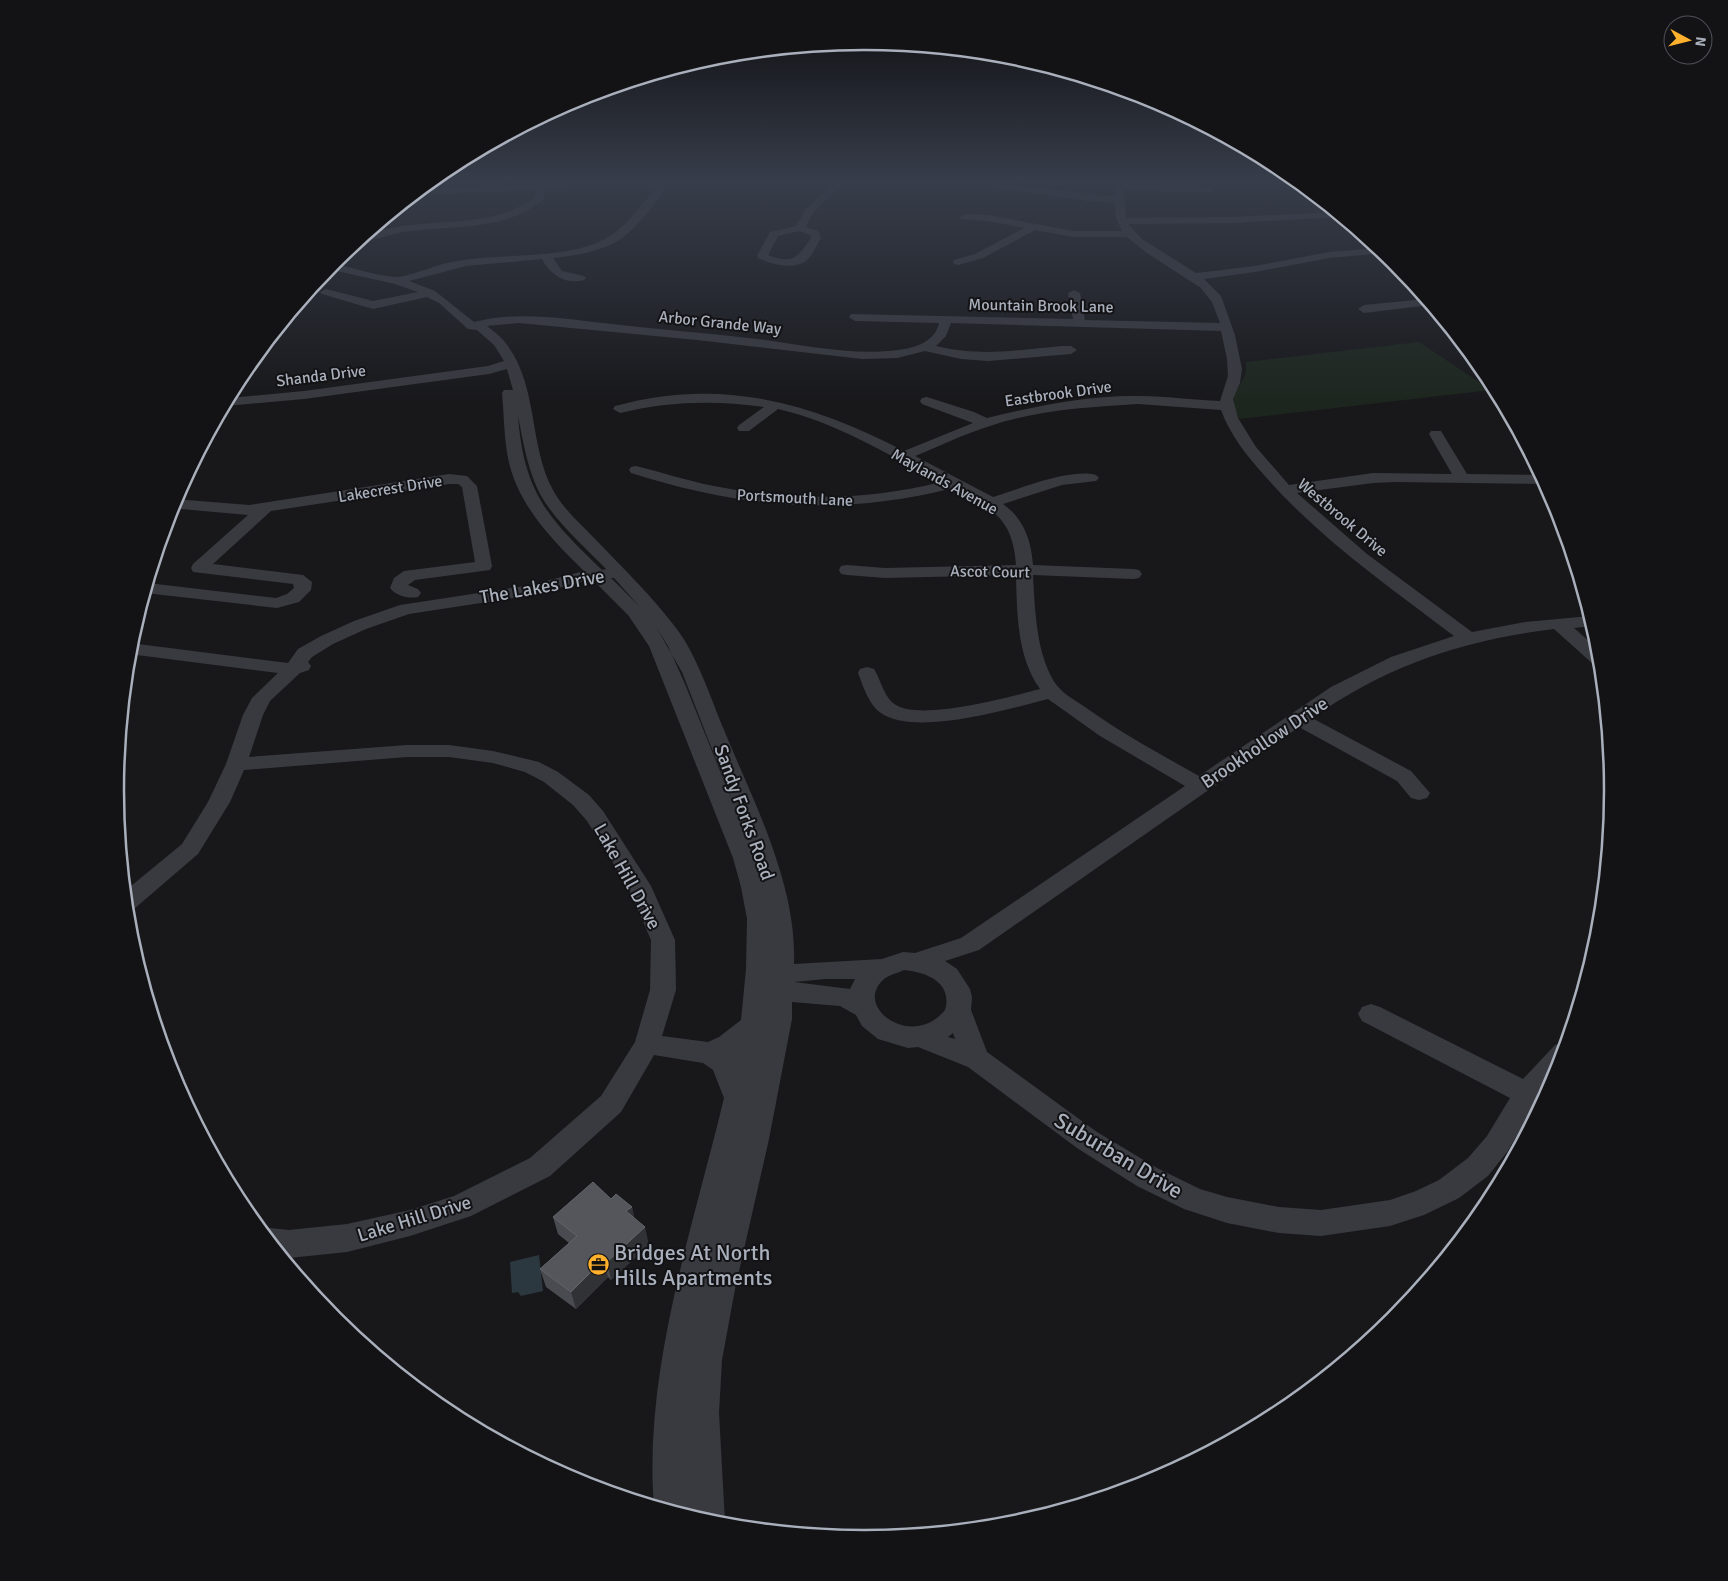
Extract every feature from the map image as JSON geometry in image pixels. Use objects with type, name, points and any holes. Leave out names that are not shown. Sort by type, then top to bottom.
[{"type":"street","points":[[398,280],[452,264],[557,254]]},
{"type":"street","points":[[763,254],[762,256],[768,260],[780,262],[801,259],[807,254]]},
{"type":"street","points":[[958,262],[983,254]]},
{"type":"street","points":[[1164,254],[1196,276],[1217,298],[1236,365],[1234,378],[1226,395],[1226,406]]},
{"type":"street","points":[[1196,276],[1255,269],[1345,254]]},
{"type":"street","points":[[546,256],[553,271],[560,275],[580,278]]},
{"type":"street","name":"Sandy Forks Road","points":[[339,268],[398,280],[431,294],[472,326],[471,331],[503,364],[508,390],[513,444],[518,469],[525,487],[542,516],[607,576],[656,642],[684,704],[753,888],[758,928],[774,983],[775,1038],[755,1139],[719,1289],[706,1360],[702,1413],[706,1514]]},
{"type":"street","points":[[326,292],[373,305],[431,294]]},
{"type":"street","points":[[1074,292],[1079,322]]},
{"type":"street","points":[[1364,309],[1422,303]]},
{"type":"street","name":"Mountain Brook Lane","points":[[855,317],[1226,327]]},
{"type":"street","name":"Arbor Grande Way","points":[[472,326],[504,320],[522,319],[743,341],[823,346],[874,356],[907,352],[924,347],[939,339],[944,331],[946,319]]},
{"type":"street","points":[[603,342],[617,328]]},
{"type":"street","points":[[732,351],[743,341]]},
{"type":"street","points":[[924,347],[952,355],[975,357],[998,357],[1040,351],[1071,350]]},
{"type":"street","name":"Shanda Drive","points":[[234,401],[313,394],[503,364]]},
{"type":"street","name":"Maylands Avenue","points":[[620,409],[642,402],[674,399],[724,398],[775,405],[819,417],[902,456],[991,503],[1007,516],[1016,527],[1023,546],[1026,612],[1034,656],[1052,692],[1107,734],[1200,786]]},
{"type":"street","name":"Eastbrook Drive","points":[[902,456],[985,423],[1032,411],[1079,404],[1138,400],[1226,406]]},
{"type":"street","points":[[927,401],[969,415],[985,423]]},
{"type":"street","points":[[744,428],[775,405]]},
{"type":"street","name":"Westbrook Drive","points":[[1226,406],[1247,445],[1284,490],[1344,544],[1467,637]]},
{"type":"street","points":[[1436,434],[1462,478]]},
{"type":"street","name":"Portsmouth Lane","points":[[636,470],[670,482],[698,488],[737,495],[787,500],[845,501],[881,499],[926,492],[955,483]]},
{"type":"street","name":"Lakecrest Drive","points":[[181,505],[249,510],[449,478],[462,479],[469,486],[484,566],[436,574],[419,586],[417,606]]},
{"type":"street","points":[[991,503],[1060,481],[1091,478]]},
{"type":"street","points":[[1284,490],[1373,478],[1536,480]]},
{"type":"street","points":[[152,589],[277,603],[293,598],[302,590],[303,582],[297,579],[199,568],[266,507]]},
{"type":"street","name":"Ascot Court","points":[[847,570],[868,573],[963,569],[1133,574]]},
{"type":"street","name":"The Lakes Drive","points":[[132,898],[190,848],[219,802],[236,764],[253,715],[262,698],[293,669],[385,628],[417,606],[566,596],[592,588],[607,576]]},
{"type":"street","name":"Brookhollow Drive","points":[[774,983],[876,971],[891,964],[915,962],[970,944],[1300,719],[1338,691],[1370,673],[1414,654],[1467,637],[1558,623],[1584,621]]},
{"type":"street","points":[[1558,623],[1591,652]]},
{"type":"street","points":[[137,649],[293,669]]},
{"type":"street","points":[[867,673],[887,709],[905,717],[928,717],[967,711],[1052,692]]},
{"type":"street","points":[[1300,719],[1404,776],[1419,793]]},
{"type":"street","name":"Lake Hill Drive","points":[[236,764],[398,752],[449,751],[493,757],[532,767],[551,778],[580,800],[595,816],[639,886],[663,940],[663,990],[647,1044],[611,1104],[540,1167],[460,1207],[410,1223],[347,1238],[289,1244],[278,1243]]},
{"type":"street","name":"Brookhollow Drive","points":[[915,962],[938,968],[954,982],[970,944]]},
{"type":"street","points":[[862,1007],[862,990],[876,971]]},
{"type":"street","points":[[954,982],[960,1001],[956,1014]]},
{"type":"street","name":"Sandy Forks Road","points":[[672,1506],[671,1437],[674,1392],[682,1343],[714,1187],[753,1025],[774,983]]},
{"type":"street","name":"Suburban Drive","points":[[774,983],[840,996],[862,1007],[868,1017],[884,1030],[904,1037],[920,1037],[934,1033],[946,1026],[956,1014],[977,1059]]},
{"type":"street","points":[[1371,1014],[1527,1094]]},
{"type":"street","points":[[710,1053],[728,1044],[753,1025]]},
{"type":"street","name":"Suburban Drive","points":[[920,1037],[977,1059],[1087,1140],[1147,1178],[1194,1200],[1226,1210],[1279,1220],[1321,1223],[1390,1213],[1424,1202],[1449,1190],[1478,1167],[1497,1144],[1527,1094],[1551,1067]]},
{"type":"street","points":[[647,1044],[710,1053],[724,1064],[737,1097]]},
{"type":"shaded area","points":[[1419,342],[1484,385],[1487,390],[1239,419],[1234,404],[1234,395],[1246,372],[1246,362]]},
{"type":"shaded area","points":[[539,1255],[543,1291],[521,1296],[518,1292],[512,1293],[510,1262]]},
{"type":"building","name":"Bridges At North Hills Apartments","points":[[593,1182],[611,1199],[616,1194],[632,1207],[626,1211],[645,1227],[607,1262],[603,1260],[571,1292],[540,1269],[577,1236],[553,1217]]},
{"type":"place","name":"Bridges At North Hills Apartments","points":[[598,1265]]}]
